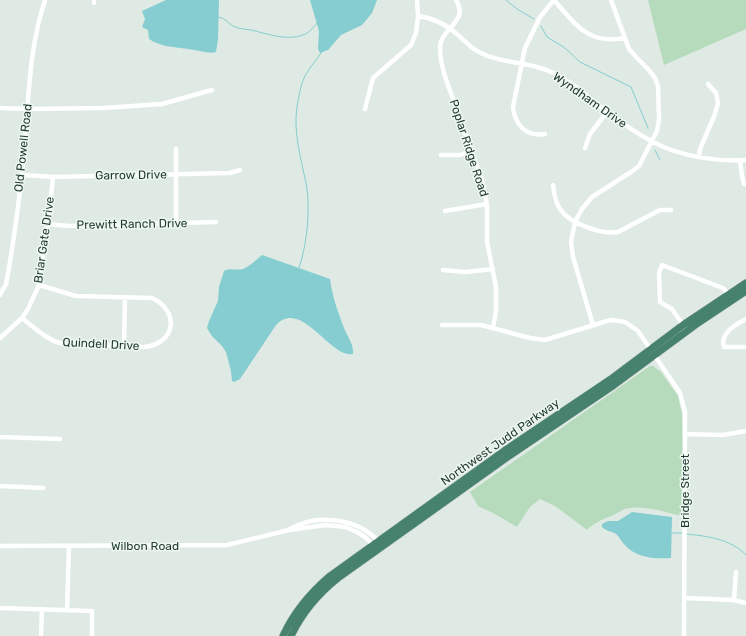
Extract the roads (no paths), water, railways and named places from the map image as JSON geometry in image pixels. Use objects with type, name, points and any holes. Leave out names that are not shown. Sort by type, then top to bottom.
[{"type":"highway","name":"Northwest Judd Parkway","points":[[652,352],[683,325],[746,283]]},
{"type":"highway","name":"Northwest Judd Parkway","points":[[291,636],[302,616],[321,593],[377,546],[504,451],[746,291]]},
{"type":"highway","name":"Northwest Judd Parkway","points":[[283,636],[298,610],[319,585],[330,576],[377,546]]},
{"type":"street","name":"Old Powell Road","points":[[0,295],[6,284],[9,268],[22,176],[32,54],[45,0]]},
{"type":"street","points":[[365,109],[373,78],[410,45],[416,33],[418,16],[417,0]]},
{"type":"street","name":"Poplar Ridge Road","points":[[456,0],[460,11],[456,22],[442,38],[440,48],[446,80],[481,177],[487,204],[487,242],[496,287],[496,311],[493,328]]},
{"type":"street","points":[[545,134],[538,135],[530,133],[520,126],[514,117],[513,107],[525,48],[540,17],[554,0],[580,28],[590,36],[603,40],[625,38]]},
{"type":"street","points":[[593,325],[573,257],[572,242],[575,222],[582,209],[592,197],[639,166],[659,125],[658,86],[653,74],[632,53],[611,0]]},
{"type":"street","name":"Wyndham Drive","points":[[418,16],[426,17],[442,23],[478,52],[489,57],[533,66],[549,71],[563,78],[607,112],[635,131],[666,148],[699,157],[724,160],[746,160]]},
{"type":"street","points":[[699,157],[700,148],[715,114],[718,103],[716,93],[708,84]]},
{"type":"street","points":[[0,108],[103,108],[162,104],[212,90]]},
{"type":"street","points":[[585,148],[590,134],[607,112]]},
{"type":"street","points":[[176,149],[176,223]]},
{"type":"street","points":[[441,155],[460,155],[471,151]]},
{"type":"street","points":[[740,160],[742,176],[744,184],[746,184]]},
{"type":"street","name":"Garrow Drive","points":[[22,176],[53,177],[230,173],[240,170]]},
{"type":"street","name":"Briar Gate Drive","points":[[0,338],[22,318],[28,309],[39,285],[53,177]]},
{"type":"street","points":[[553,185],[559,208],[566,217],[602,232],[612,233],[624,229],[660,210],[671,210]]},
{"type":"street","points":[[445,211],[487,204]]},
{"type":"street","name":"Prewitt Ranch Drive","points":[[48,224],[70,226],[216,222]]},
{"type":"street","points":[[683,325],[672,309],[660,302],[659,273],[662,265],[723,288],[728,294]]},
{"type":"street","points":[[443,270],[466,272],[493,269]]},
{"type":"street","name":"Quindell Drive","points":[[22,318],[45,336],[55,342],[63,344],[145,347],[160,342],[167,336],[170,326],[168,310],[161,302],[152,298],[76,296],[39,285]]},
{"type":"street","points":[[124,346],[125,297]]},
{"type":"street","points":[[746,319],[728,331],[724,336],[722,343],[724,346],[746,347]]},
{"type":"street","name":"Bridge Street","points":[[442,325],[481,325],[530,338],[545,340],[613,320],[625,322],[638,331],[680,394],[685,412],[684,636]]},
{"type":"street","points":[[685,434],[723,435],[746,431]]},
{"type":"street","points":[[0,436],[60,439]]},
{"type":"street","points":[[0,486],[43,488]]},
{"type":"street","name":"Wilbon Road","points":[[0,546],[227,545],[289,530],[308,522],[322,520],[350,523],[361,528],[370,533],[377,546]]},
{"type":"street","points":[[67,610],[69,546]]},
{"type":"street","points":[[734,600],[736,572]]},
{"type":"street","points":[[684,598],[734,600],[746,603]]},
{"type":"street","points":[[0,608],[92,611],[92,636]]},
{"type":"street","points":[[41,636],[42,609]]},
{"type":"water","points":[[166,0],[219,0],[218,39],[216,52],[208,53],[165,46],[149,39],[148,30],[142,27],[145,19],[142,11]]},
{"type":"water","points":[[310,0],[377,0],[372,13],[362,25],[341,35],[328,50],[320,53],[318,49],[319,31]]},
{"type":"water","points":[[262,255],[330,279],[332,292],[344,328],[351,343],[353,354],[344,353],[335,348],[306,324],[296,319],[286,319],[276,325],[240,379],[234,382],[232,381],[226,352],[207,328],[218,301],[219,287],[224,271],[228,269],[243,269],[251,265]]},
{"type":"water","points":[[632,512],[672,517],[671,558],[651,558],[639,555],[629,549],[616,534],[602,527],[602,524],[608,521],[618,521]]},
{"type":"waterway","points":[[506,0],[517,9],[534,19]]},
{"type":"waterway","points":[[217,17],[224,19],[238,28],[284,37],[297,37],[305,34],[317,23]]},
{"type":"waterway","points":[[541,26],[547,37],[565,48],[580,62],[631,87],[648,128]]},
{"type":"waterway","points":[[299,268],[306,237],[308,203],[306,183],[297,135],[296,116],[304,79],[322,51]]},
{"type":"waterway","points":[[655,150],[660,160]]},
{"type":"waterway","points":[[672,533],[683,533]]},
{"type":"waterway","points":[[686,534],[718,539],[733,545],[746,555]]}]
